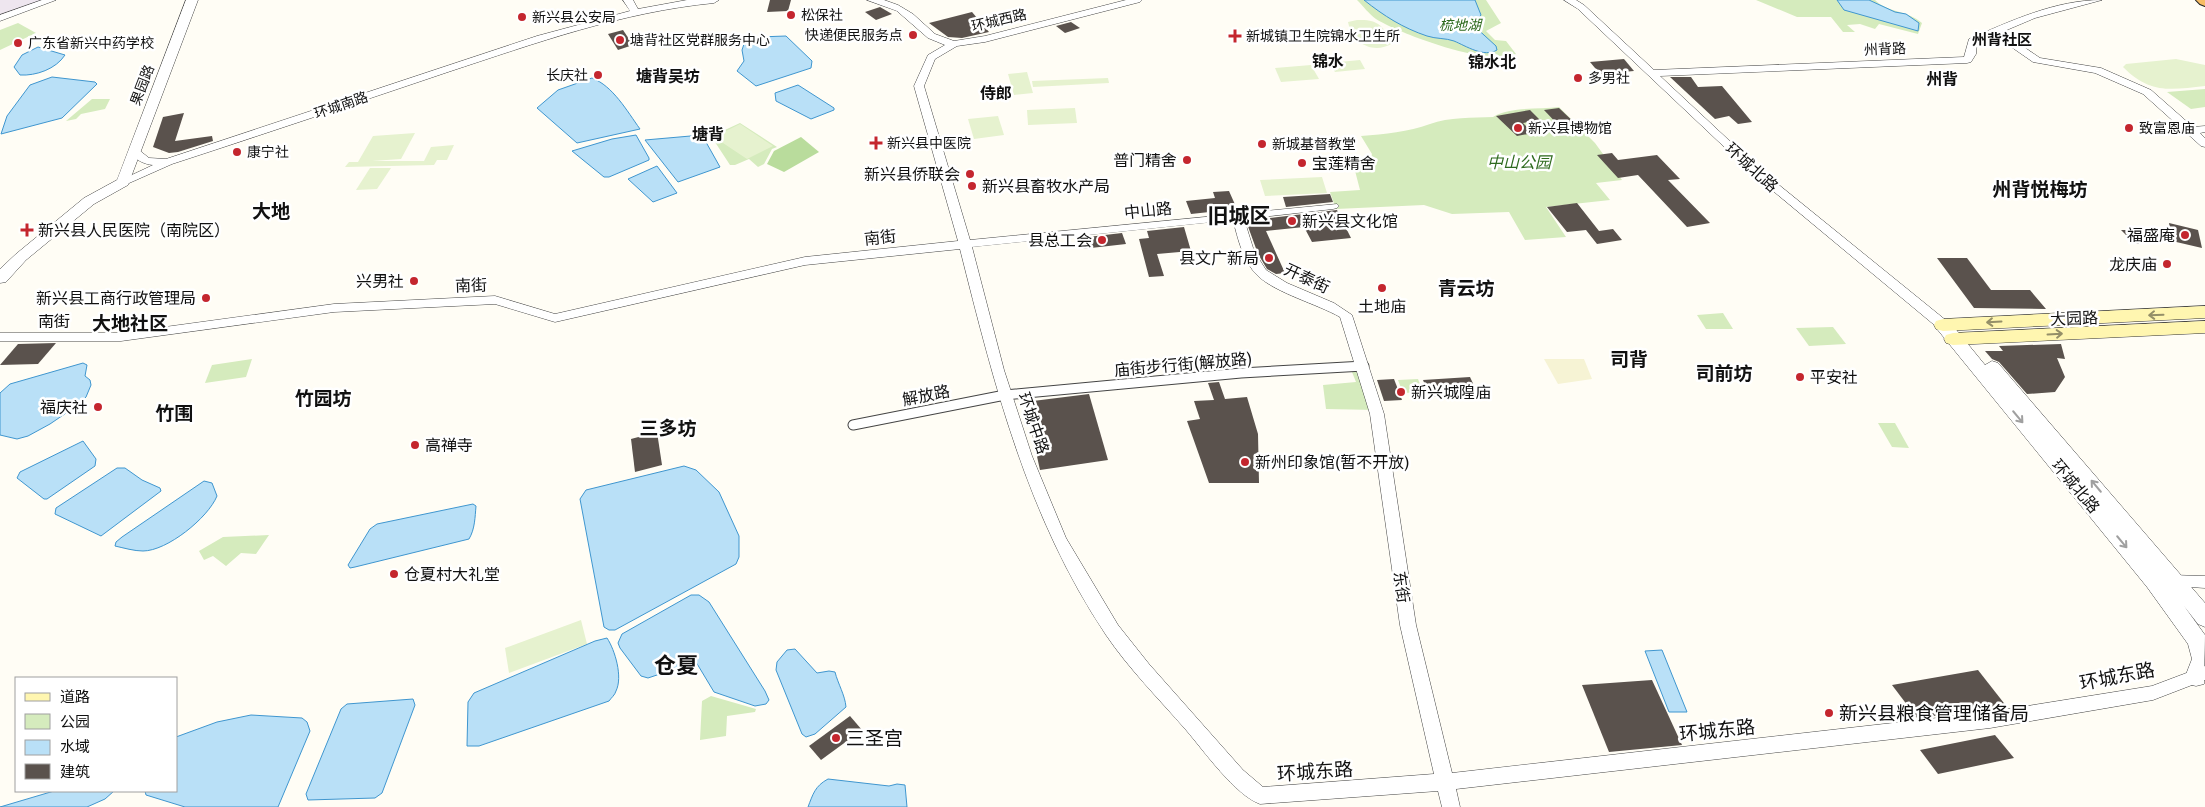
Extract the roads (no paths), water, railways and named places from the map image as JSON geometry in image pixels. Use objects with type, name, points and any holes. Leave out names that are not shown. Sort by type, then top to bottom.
[{"type":"main road","name":"大园路","points":[[1954,334],[2205,312]]},
{"type":"main road","name":"大园路","points":[[1954,334],[2205,327]]},
{"type":"street","points":[[0,18],[51,0]]},
{"type":"street","name":"果园路","points":[[123,182],[192,0]]},
{"type":"street","points":[[628,0],[636,13]]},
{"type":"street","name":"环城南路","points":[[0,278],[21,257],[89,201],[123,182],[168,162],[579,26],[695,1],[714,0]]},
{"type":"street","points":[[872,0],[887,1],[914,19],[936,41],[954,44]]},
{"type":"street","name":"环城西路","points":[[954,44],[985,39],[1137,0]]},
{"type":"street","name":"环城北路","points":[[1569,0],[1581,7],[1759,174],[1954,334],[2039,420],[2176,581],[2201,635]]},
{"type":"street","name":"州背路","points":[[1652,73],[1967,60],[1971,54],[1972,41],[2032,16],[2097,0]]},
{"type":"street","points":[[1996,32],[2037,60],[2098,70],[2146,92],[2205,144]]},
{"type":"street","points":[[929,36],[930,57],[954,44]]},
{"type":"street","name":"环城中路","points":[[930,57],[919,86],[965,244],[991,349],[1025,456],[1059,540],[1112,630],[1143,669],[1237,776]]},
{"type":"street","points":[[2191,130],[2205,129]]},
{"type":"street","points":[[135,152],[146,161],[168,162]]},
{"type":"street","name":"中山路","points":[[965,244],[1333,206]]},
{"type":"street","name":"开泰街","points":[[1238,217],[1248,250],[1262,273],[1283,286],[1346,315],[1364,366]]},
{"type":"street","name":"南街","points":[[0,337],[122,337],[334,308],[495,300],[555,318],[805,261],[965,244]]},
{"type":"street","name":"环城北路","points":[[1954,334],[2154,581],[2201,635]]},
{"type":"street","name":"庙街步行街(解放路)","points":[[1006,395],[1241,373],[1364,366]]},
{"type":"street","name":"东街","points":[[1364,366],[1377,414],[1408,625],[1451,807]]},
{"type":"street","name":"解放路","points":[[853,425],[1006,395]]},
{"type":"street","points":[[2154,581],[2205,582]]},
{"type":"street","points":[[2201,635],[2204,661],[2202,676]]},
{"type":"street","name":"环城东路","points":[[1237,776],[1260,796],[1444,782],[1990,720],[2153,693],[2202,676]]},
{"type":"water","name":"梳地湖","points":[[1364,0],[1475,0],[1481,15],[1473,25],[1496,46],[1497,50],[1486,53],[1481,52],[1451,40],[1418,33],[1394,21]]},
{"type":"water","points":[[1837,0],[1869,0],[1895,12],[1906,14],[1919,23],[1918,31],[1844,10]]},
{"type":"water","points":[[786,36],[812,61],[811,68],[756,86],[737,71],[744,61],[742,50],[745,41],[758,37]]},
{"type":"water","points":[[38,47],[65,55],[45,71],[20,75],[14,67],[22,55]]},
{"type":"water","points":[[52,77],[95,82],[97,84],[62,118],[1,134],[7,116],[30,85]]},
{"type":"water","points":[[592,78],[613,93],[640,129],[577,143],[537,108],[558,90]]},
{"type":"water","points":[[798,85],[834,108],[834,110],[811,119],[776,101],[775,93]]},
{"type":"water","points":[[636,135],[649,160],[609,177],[604,177],[572,151],[612,139]]},
{"type":"water","points":[[702,135],[720,167],[678,182],[645,140]]},
{"type":"water","points":[[657,166],[677,193],[653,202],[628,179]]},
{"type":"water","points":[[83,363],[87,365],[85,376],[90,380],[91,385],[86,397],[78,405],[28,436],[17,439],[0,435],[0,393],[10,384]]},
{"type":"water","points":[[83,441],[96,459],[95,466],[47,499],[44,499],[17,478],[20,472]]},
{"type":"water","points":[[684,466],[696,470],[719,492],[739,536],[739,557],[736,564],[615,630],[609,630],[604,627],[580,499],[586,490]]},
{"type":"water","points":[[117,468],[125,468],[142,480],[160,488],[161,491],[101,536],[55,514],[56,508]]},
{"type":"water","points":[[204,481],[212,483],[217,496],[205,514],[186,532],[153,550],[140,551],[115,546],[116,542],[122,537]]},
{"type":"water","points":[[473,504],[476,506],[475,519],[469,539],[355,567],[350,568],[348,565],[370,529],[377,524]]},
{"type":"water","points":[[691,595],[699,595],[709,602],[765,691],[769,700],[766,704],[755,706],[714,692],[696,662],[648,678],[641,676],[620,648],[618,643],[622,634]]},
{"type":"water","points":[[607,638],[613,649],[619,678],[615,692],[609,701],[479,746],[467,746],[468,702],[474,693],[595,641]]},
{"type":"water","points":[[795,649],[817,673],[835,672],[846,707],[815,734],[806,737],[802,734],[776,670],[777,662],[787,650]]},
{"type":"water","points":[[1662,650],[1687,712],[1669,712],[1645,651]]},
{"type":"water","points":[[413,699],[415,705],[382,793],[375,798],[308,800],[306,794],[341,709],[347,704]]},
{"type":"water","points":[[251,715],[302,718],[307,722],[310,731],[278,807],[185,807],[146,795],[145,792],[178,792],[178,736],[217,722]]},
{"type":"water","points":[[828,779],[889,786],[905,785],[907,807],[808,807],[817,788]]},
{"type":"water","points":[[51,792],[113,792],[105,799],[87,807],[0,807]]},
{"type":"place","name":"松保社","points":[[791,15]]},
{"type":"place","name":"新兴县公安局","points":[[522,17]]},
{"type":"place","name":"快递便民服务点","points":[[913,35]]},
{"type":"place","name":"新城镇卫生院锦水卫生所","points":[[1235,36]]},
{"type":"place","name":"塘背社区党群服务中心","points":[[620,40]]},
{"type":"place","name":"广东省新兴中药学校","points":[[18,43]]},
{"type":"place","name":"长庆社","points":[[598,75]]},
{"type":"place","name":"多男社","points":[[1578,78]]},
{"type":"place","name":"新兴县博物馆","points":[[1518,128]]},
{"type":"place","name":"致富恩庙","points":[[2129,128]]},
{"type":"place","name":"新兴县中医院","points":[[876,143]]},
{"type":"place","name":"新城基督教堂","points":[[1262,144]]},
{"type":"place","name":"康宁社","points":[[237,152]]},
{"type":"place","name":"普门精舍","points":[[1187,160]]},
{"type":"place","name":"宝莲精舍","points":[[1302,163]]},
{"type":"place","name":"新兴县侨联会","points":[[970,174]]},
{"type":"place","name":"新兴县畜牧水产局","points":[[972,186]]},
{"type":"place","name":"新兴县文化馆","points":[[1292,221]]},
{"type":"place","name":"新兴县人民医院（南院区）","points":[[27,230]]},
{"type":"place","name":"福盛庵","points":[[2185,235]]},
{"type":"place","name":"县总工会","points":[[1102,240]]},
{"type":"place","name":"县文广新局","points":[[1269,258]]},
{"type":"place","name":"龙庆庙","points":[[2167,264]]},
{"type":"place","name":"兴男社","points":[[414,281]]},
{"type":"place","name":"土地庙","points":[[1382,288]]},
{"type":"place","name":"新兴县工商行政管理局","points":[[206,298]]},
{"type":"place","name":"平安社","points":[[1800,377]]},
{"type":"place","name":"新兴城隍庙","points":[[1401,392]]},
{"type":"place","name":"福庆社","points":[[98,407]]},
{"type":"place","name":"高禅寺","points":[[415,445]]},
{"type":"place","name":"新州印象馆(暂不开放)","points":[[1245,462]]},
{"type":"place","name":"仓夏村大礼堂","points":[[394,574]]},
{"type":"place","name":"新兴县粮食管理储备局","points":[[1829,713]]},
{"type":"place","name":"三圣宫","points":[[836,738]]},
{"type":"district","name":"州背社区","points":[[2002,40]]},
{"type":"district","name":"锦水","points":[[1328,61]]},
{"type":"district","name":"锦水北","points":[[1492,62]]},
{"type":"district","name":"塘背吴坊","points":[[668,76]]},
{"type":"district","name":"州背","points":[[1942,79]]},
{"type":"district","name":"侍郎","points":[[996,93]]},
{"type":"district","name":"塘背","points":[[708,134]]},
{"type":"district","name":"州背悦梅坊","points":[[2040,189]]},
{"type":"district","name":"大地","points":[[271,211]]},
{"type":"district","name":"旧城区","points":[[1239,216]]},
{"type":"district","name":"青云坊","points":[[1466,288]]},
{"type":"district","name":"大地社区","points":[[130,323]]},
{"type":"district","name":"司背","points":[[1629,359]]},
{"type":"district","name":"司前坊","points":[[1724,373]]},
{"type":"district","name":"竹园坊","points":[[323,398]]},
{"type":"district","name":"竹围","points":[[174,413]]},
{"type":"district","name":"三多坊","points":[[668,428]]},
{"type":"district","name":"仓夏","points":[[676,665]]},
{"type":"park label","name":"中山公园","points":[[1519,162]]}]
